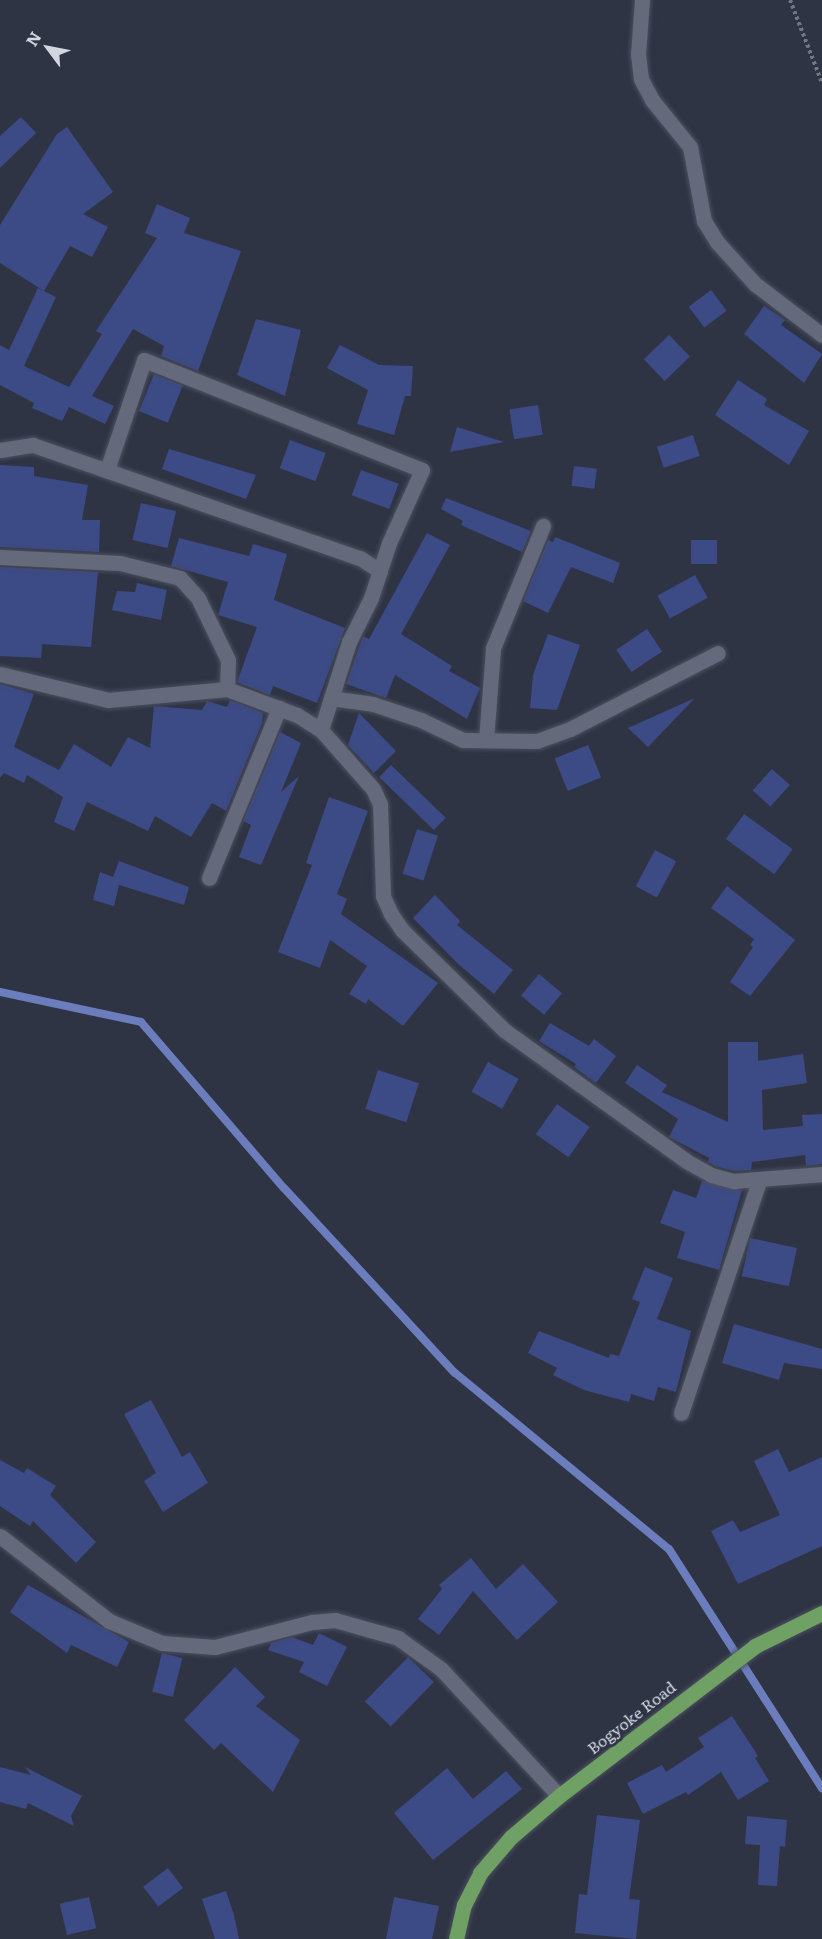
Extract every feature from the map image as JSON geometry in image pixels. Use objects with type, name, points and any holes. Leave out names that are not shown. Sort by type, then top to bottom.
[{"type":"main road","name":"Bogyoke Road","points":[[456,1939],[464,1905],[480,1873],[496,1851],[560,1796],[755,1646],[822,1613]]},
{"type":"street","points":[[642,0],[638,54],[641,79],[652,100],[690,147],[704,221],[717,242],[756,284],[822,335]]},
{"type":"street","points":[[107,470],[144,360],[422,470],[349,642],[321,730]]},
{"type":"street","points":[[0,450],[33,445],[360,558],[380,571]]},
{"type":"street","points":[[486,740],[493,648],[543,526]]},
{"type":"street","points":[[0,556],[120,563],[180,578],[198,598],[228,660],[227,689]]},
{"type":"street","points":[[331,698],[373,704],[421,720],[463,740],[537,741],[570,729],[718,653]]},
{"type":"street","points":[[0,674],[108,700],[227,689],[279,708],[321,730],[373,789],[380,804],[383,896],[404,931],[504,1030],[686,1161],[711,1175],[734,1181],[759,1181],[822,1173]]},
{"type":"street","points":[[209,878],[279,708]]},
{"type":"street","points":[[681,1413],[759,1181]]},
{"type":"street","points":[[0,1536],[109,1621],[162,1643],[215,1647],[312,1622],[335,1620],[398,1638],[441,1670],[560,1796]]},
{"type":"path","points":[[790,0],[822,82]]},
{"type":"building","points":[[21,117],[36,133],[0,168],[0,136]]},
{"type":"building","points":[[67,127],[113,192],[83,214],[108,227],[92,257],[70,246],[44,291],[0,263],[0,225],[57,134]]},
{"type":"building","points":[[157,204],[190,218],[184,233],[241,251],[198,371],[161,356],[164,346],[133,329],[92,396],[114,406],[105,424],[69,407],[62,421],[32,408],[34,403],[0,385],[0,345],[9,350],[38,288],[56,297],[24,366],[69,387],[102,334],[96,331],[157,238],[145,233]]},
{"type":"building","points":[[711,290],[727,311],[704,328],[689,307]]},
{"type":"building","points":[[764,306],[785,320],[781,325],[822,354],[804,383],[744,334]]},
{"type":"building","points":[[256,319],[301,330],[285,396],[237,375]]},
{"type":"building","points":[[669,335],[690,357],[665,381],[644,359]]},
{"type":"building","points":[[340,345],[379,365],[413,366],[411,396],[405,396],[394,435],[357,424],[368,390],[327,368]]},
{"type":"building","points":[[154,374],[183,386],[168,423],[139,411]]},
{"type":"building","points":[[738,380],[767,399],[764,405],[809,431],[789,465],[715,415]]},
{"type":"building","points":[[538,405],[543,435],[514,439],[509,410]]},
{"type":"building","points":[[457,427],[504,442],[450,452]]},
{"type":"building","points":[[693,435],[700,456],[664,468],[657,447]]},
{"type":"building","points":[[290,440],[326,453],[315,481],[280,468]]},
{"type":"building","points":[[169,449],[256,475],[246,499],[162,469]]},
{"type":"building","points":[[0,465],[34,467],[34,476],[88,485],[82,520],[100,520],[99,552],[0,547]]},
{"type":"building","points":[[574,466],[597,469],[594,489],[572,486]]},
{"type":"building","points":[[361,470],[399,484],[389,509],[352,495]]},
{"type":"building","points":[[446,498],[531,531],[522,552],[461,525],[463,521],[441,509]]},
{"type":"building","points":[[141,503],[176,511],[168,548],[132,540]]},
{"type":"building","points":[[427,533],[450,545],[401,634],[452,666],[449,671],[480,688],[467,719],[395,675],[386,698],[346,684],[363,636],[369,639]]},
{"type":"building","points":[[555,537],[620,563],[613,583],[571,567],[548,613],[523,601],[548,540],[553,542]]},
{"type":"building","points":[[179,538],[249,556],[253,544],[287,554],[274,600],[345,628],[317,703],[273,686],[270,695],[237,682],[257,627],[218,615],[228,582],[171,566]]},
{"type":"building","points":[[691,540],[717,540],[717,564],[691,564]]},
{"type":"building","points":[[0,567],[98,572],[91,647],[42,644],[41,658],[0,656]]},
{"type":"building","points":[[695,575],[708,598],[670,619],[657,596]]},
{"type":"building","points":[[137,583],[167,590],[161,620],[112,610],[117,591],[135,592]]},
{"type":"building","points":[[647,629],[662,651],[631,672],[616,650]]},
{"type":"building","points":[[548,634],[580,645],[557,710],[530,708],[533,675]]},
{"type":"building","points":[[0,684],[34,694],[14,747],[59,770],[74,744],[111,767],[128,737],[150,748],[154,706],[202,710],[207,701],[227,707],[230,700],[263,713],[262,723],[226,811],[212,803],[191,837],[155,816],[148,831],[87,802],[74,831],[54,822],[63,797],[27,775],[24,783],[4,773],[0,778]]},
{"type":"building","points":[[695,698],[648,747],[628,728]]},
{"type":"building","points":[[359,713],[396,751],[374,773],[348,745]]},
{"type":"building","points":[[280,732],[301,743],[281,792],[299,776],[261,865],[239,857],[251,825],[243,821]]},
{"type":"building","points":[[588,745],[601,777],[568,791],[555,758]]},
{"type":"building","points":[[391,765],[446,818],[434,830],[379,777]]},
{"type":"building","points":[[772,769],[790,785],[770,807],[753,791]]},
{"type":"building","points":[[329,797],[368,811],[337,894],[347,899],[341,914],[438,983],[403,1026],[368,999],[366,1004],[349,994],[367,966],[330,940],[320,968],[278,952],[312,865],[306,863]]},
{"type":"building","points":[[744,814],[793,849],[774,874],[726,839]]},
{"type":"building","points":[[417,829],[438,836],[423,880],[402,874]]},
{"type":"building","points":[[655,850],[676,861],[657,897],[636,886]]},
{"type":"building","points":[[119,861],[189,887],[184,905],[119,885],[114,906],[93,900],[100,872],[113,877]]},
{"type":"building","points":[[727,886],[795,940],[750,996],[730,982],[753,947],[750,945],[754,939],[711,908]]},
{"type":"building","points":[[435,895],[460,921],[457,925],[513,970],[494,994],[458,964],[413,918]]},
{"type":"building","points":[[539,974],[562,993],[544,1015],[521,995]]},
{"type":"building","points":[[550,1023],[589,1046],[594,1039],[616,1056],[596,1083],[574,1067],[576,1064],[539,1041]]},
{"type":"building","points":[[728,1042],[758,1042],[758,1061],[803,1054],[807,1083],[762,1090],[763,1130],[803,1126],[802,1115],[822,1114],[822,1164],[806,1166],[805,1155],[752,1162],[751,1170],[735,1171],[715,1166],[708,1162],[709,1158],[669,1137],[678,1119],[625,1083],[637,1065],[667,1085],[662,1092],[728,1122]]},
{"type":"building","points":[[488,1062],[519,1079],[502,1109],[472,1092]]},
{"type":"building","points":[[378,1070],[419,1083],[406,1122],[365,1109]]},
{"type":"building","points":[[557,1104],[590,1127],[569,1157],[536,1134]]},
{"type":"building","points":[[702,1181],[742,1190],[719,1270],[677,1258],[685,1232],[660,1223],[673,1190],[696,1198]]},
{"type":"building","points":[[750,1238],[797,1248],[789,1286],[742,1276]]},
{"type":"building","points":[[645,1267],[673,1278],[657,1319],[691,1331],[676,1392],[658,1387],[654,1401],[631,1394],[629,1402],[584,1390],[553,1375],[557,1368],[528,1353],[539,1331],[609,1358],[610,1354],[619,1356],[640,1302],[632,1299]]},
{"type":"building","points":[[734,1324],[822,1349],[822,1369],[784,1363],[779,1380],[722,1363]]},
{"type":"building","points":[[151,1400],[182,1457],[190,1452],[208,1483],[163,1512],[144,1481],[156,1473],[124,1414]]},
{"type":"building","points":[[778,1449],[789,1472],[822,1457],[822,1546],[738,1584],[711,1531],[733,1520],[740,1532],[780,1515],[754,1461]]},
{"type":"building","points":[[0,1460],[24,1473],[27,1468],[56,1486],[50,1495],[96,1542],[76,1563],[33,1521],[30,1526],[0,1506]]},
{"type":"building","points":[[471,1558],[496,1589],[523,1564],[558,1602],[517,1640],[473,1591],[439,1635],[418,1619],[442,1589],[439,1585]]},
{"type":"building","points":[[28,1585],[129,1642],[117,1667],[71,1645],[67,1653],[10,1612]]},
{"type":"building","points":[[319,1633],[347,1647],[327,1686],[299,1672],[304,1662],[268,1650],[271,1643],[292,1637],[313,1645]]},
{"type":"building","points":[[162,1653],[182,1658],[173,1697],[152,1692]]},
{"type":"building","points":[[408,1657],[434,1682],[391,1727],[365,1702]]},
{"type":"building","points":[[235,1667],[265,1697],[256,1706],[300,1740],[273,1792],[221,1743],[214,1750],[184,1720]]},
{"type":"building","points":[[732,1716],[758,1756],[755,1758],[769,1781],[738,1800],[721,1772],[688,1795],[686,1792],[643,1814],[627,1783],[662,1765],[666,1772],[704,1747],[698,1738]]},
{"type":"building","points":[[0,1767],[31,1775],[25,1767],[82,1796],[71,1816],[74,1826],[28,1803],[26,1809],[0,1802]]},
{"type":"building","points":[[447,1768],[473,1799],[506,1771],[522,1789],[433,1860],[394,1813]]},
{"type":"building","points":[[597,1815],[640,1820],[629,1899],[640,1900],[636,1939],[575,1933],[579,1894],[587,1895]]},
{"type":"building","points":[[747,1816],[787,1820],[785,1847],[780,1846],[777,1886],[758,1885],[760,1845],[745,1844]]},
{"type":"building","points":[[168,1868],[183,1888],[158,1907],[143,1887]]},
{"type":"building","points":[[226,1891],[239,1939],[215,1939],[202,1899]]},
{"type":"building","points":[[89,1897],[96,1928],[67,1935],[60,1904]]},
{"type":"building","points":[[394,1897],[439,1906],[432,1939],[386,1939]]},
{"type":"waterway","points":[[0,992],[141,1022],[284,1188],[454,1372],[669,1549],[822,1788]]}]
